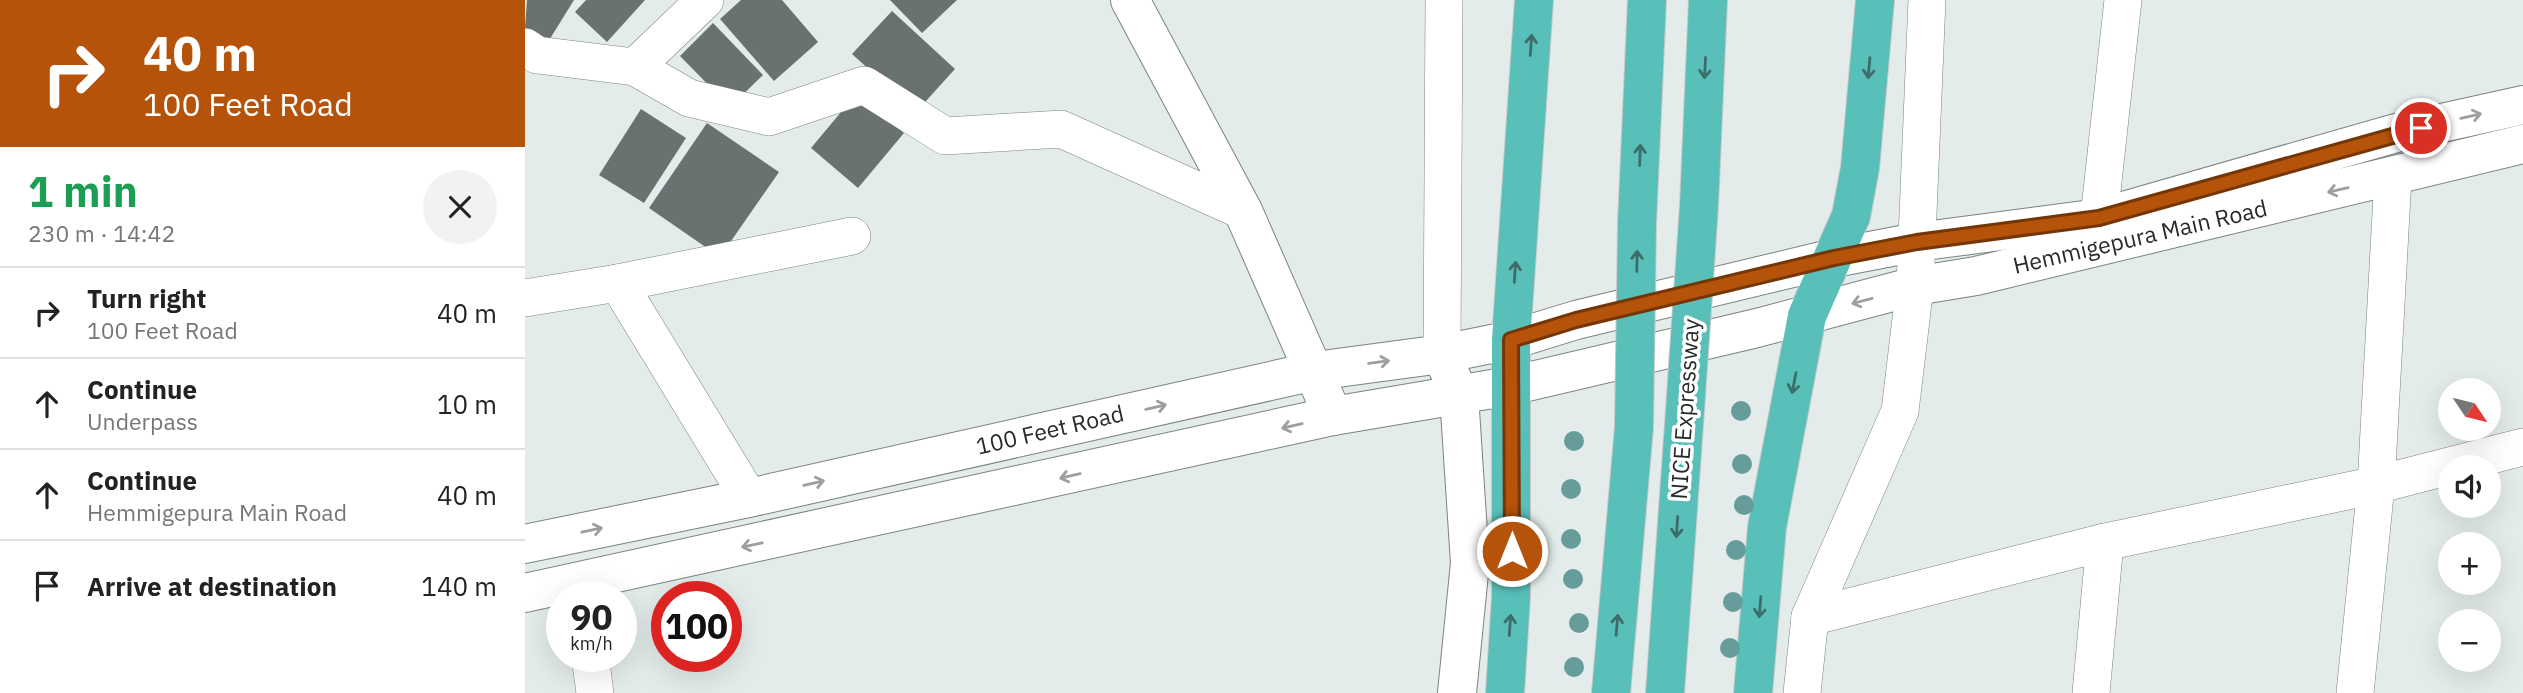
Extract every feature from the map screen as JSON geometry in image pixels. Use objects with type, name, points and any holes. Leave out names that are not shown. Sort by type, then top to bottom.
[{"type":"highway","points":[[1505,693],[1511,597],[1511,340],[1534,0]]},
{"type":"highway","points":[[1611,693],[1634,427],[1637,223],[1647,0]]},
{"type":"highway","name":"NICE Expressway","points":[[1665,693],[1699,206],[1709,0]]},
{"type":"highway","points":[[1753,693],[1767,527],[1807,316],[1851,216],[1860,168],[1875,0]]},
{"type":"main road","points":[[1130,0],[1243,211],[1333,416]]},
{"type":"main road","name":"Hemmigepura Main Road","points":[[1576,320],[1834,258],[1917,242],[2099,218],[2396,133],[2523,105]]},
{"type":"main road","name":"Hemmigepura Main Road","points":[[1576,370],[1807,316],[1915,286],[1976,276],[2523,144]]},
{"type":"main road","name":"100 Feet Road","points":[[525,544],[749,498],[1315,371],[1442,354],[1511,340],[1576,320]]},
{"type":"main road","points":[[1442,354],[1459,395],[1470,563],[1457,693]]},
{"type":"main road","name":"100 Feet Road","points":[[616,581],[1333,416],[1510,386],[1576,370]]},
{"type":"main road","name":"100 Feet Road","points":[[525,593],[546,592]]},
{"type":"street","points":[[635,67],[705,0]]},
{"type":"street","points":[[1442,354],[1444,0]]},
{"type":"street","points":[[1802,693],[1810,617],[1900,411],[1915,286],[1927,0]]},
{"type":"street","points":[[2099,218],[2123,0]]},
{"type":"street","points":[[525,47],[537,55],[635,67],[689,98],[769,117],[865,85],[945,136],[1061,129],[1243,211]]},
{"type":"street","points":[[2355,693],[2376,485],[2393,177]]},
{"type":"street","points":[[525,298],[618,283],[852,236]]},
{"type":"street","points":[[618,283],[749,498]]},
{"type":"street","points":[[1810,617],[2105,542],[2376,485],[2523,447]]},
{"type":"street","points":[[2091,693],[2105,542]]},
{"type":"street","points":[[592,672],[595,693]]},
{"type":"building","points":[[527,0],[574,0],[548,42],[525,28]]},
{"type":"building","points":[[586,0],[645,0],[607,42],[575,12]]},
{"type":"building","points":[[741,0],[782,0],[818,42],[774,81],[720,19]]},
{"type":"building","points":[[890,0],[957,0],[922,33]]},
{"type":"building","points":[[892,11],[955,69],[916,112],[852,54]]},
{"type":"building","points":[[713,23],[763,75],[730,107],[680,56]]},
{"type":"building","points":[[857,93],[904,133],[858,188],[811,148]]},
{"type":"building","points":[[641,109],[686,138],[644,203],[599,175]]},
{"type":"building","points":[[707,123],[779,172],[720,257],[649,208]]},
{"type":"route","points":[[1512,551],[1511,340],[1576,320],[1798,265],[1917,242],[2099,218],[2421,128]]}]
